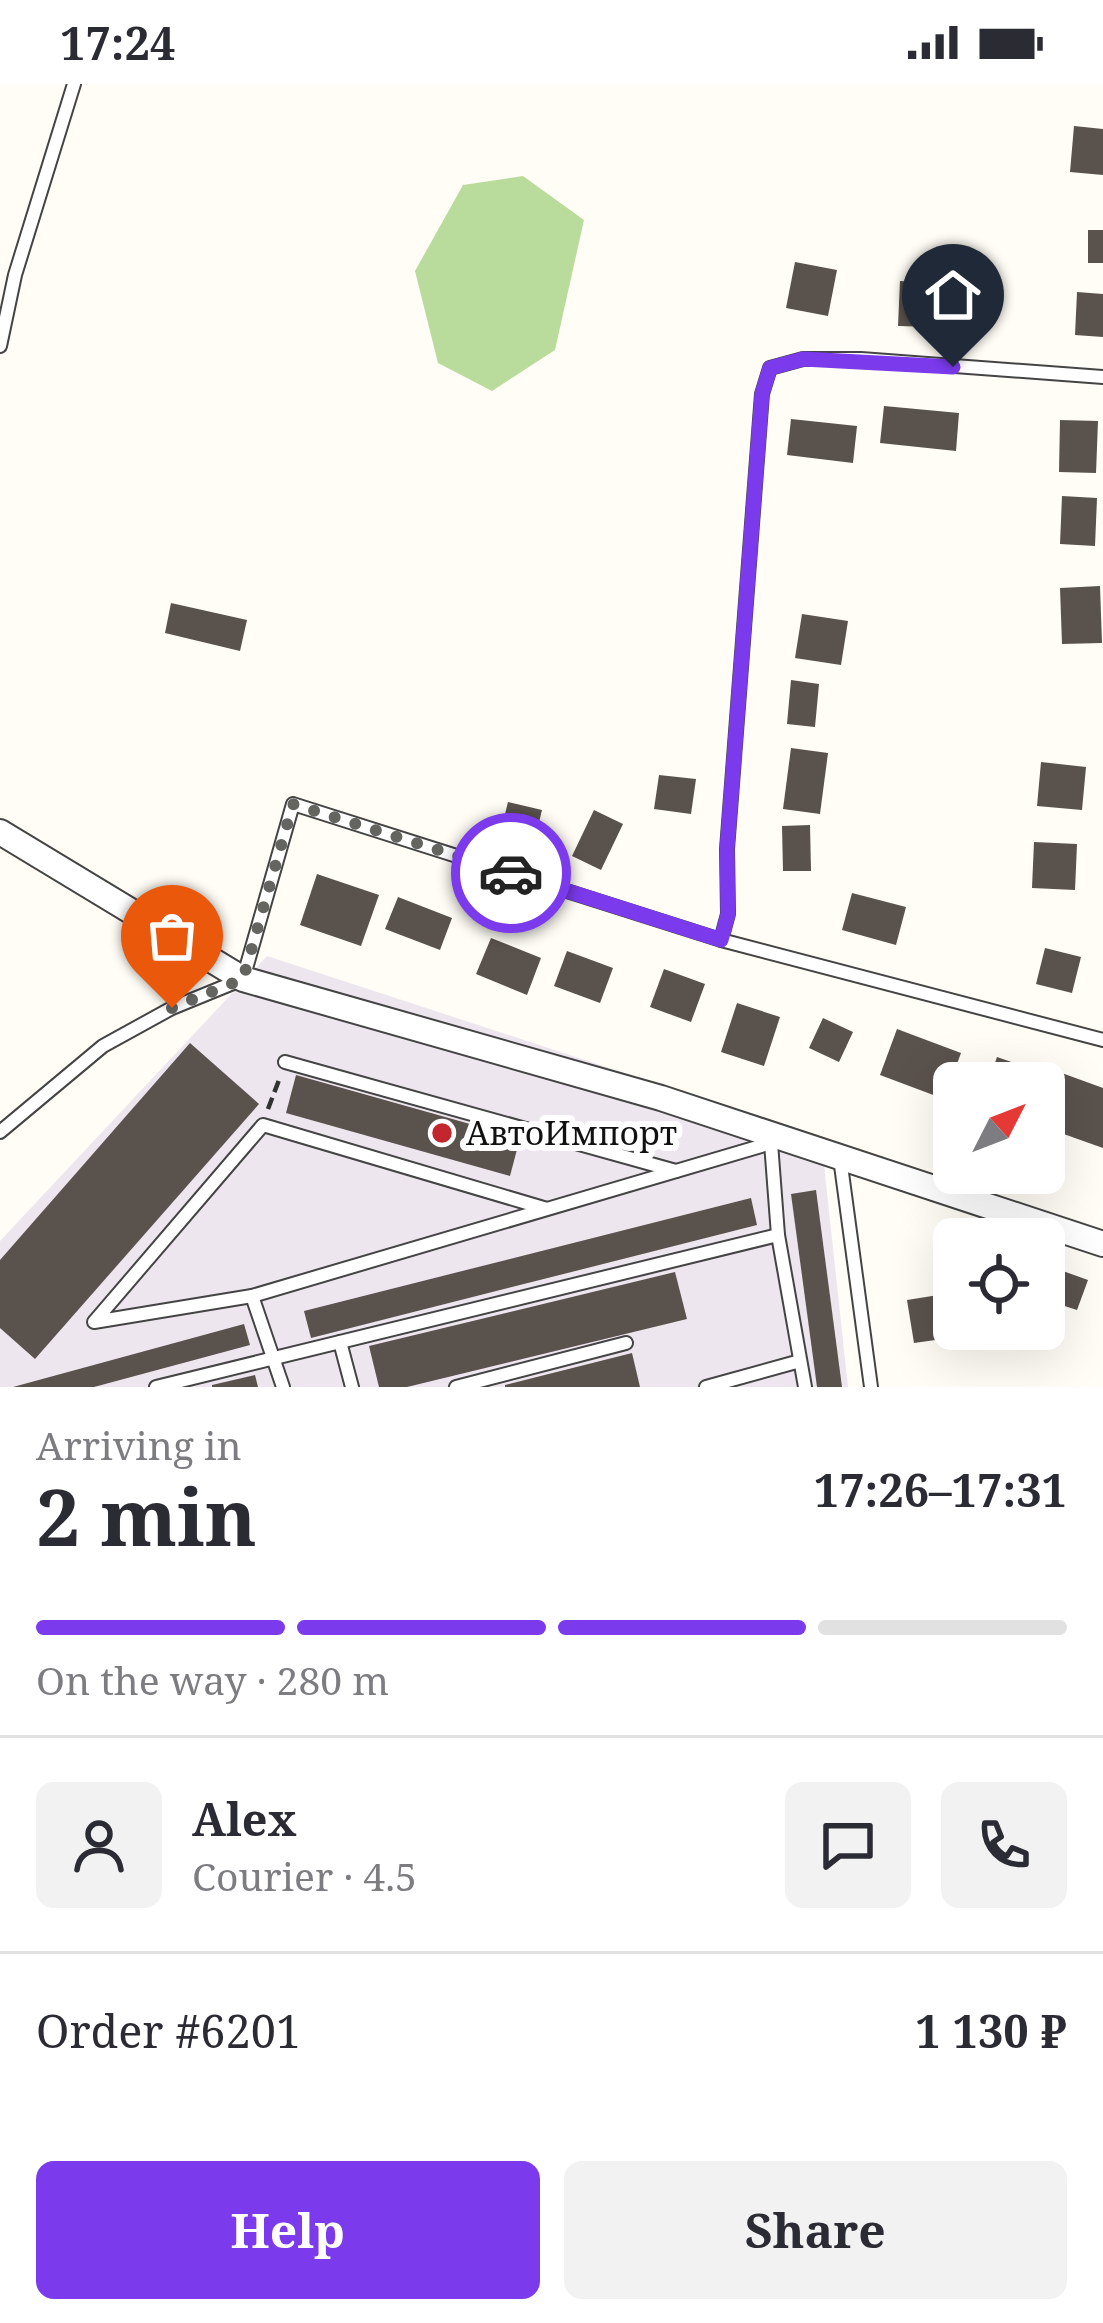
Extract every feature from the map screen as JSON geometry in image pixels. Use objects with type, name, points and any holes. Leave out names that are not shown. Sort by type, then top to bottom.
[{"type":"street","points":[[0,832],[243,979],[661,1098],[778,1141],[1103,1244]]},
{"type":"lane","points":[[0,346],[15,274],[74,84]]},
{"type":"lane","points":[[721,940],[728,914],[727,849],[762,394],[770,368],[803,359],[861,359],[1103,377]]},
{"type":"lane","points":[[0,1132],[103,1046],[172,1008],[243,979],[293,804],[721,940],[1103,1040]]},
{"type":"lane","points":[[285,1062],[676,1171]]},
{"type":"lane","points":[[547,1209],[262,1125],[94,1322],[252,1297],[778,1141],[778,1234],[805,1387]]},
{"type":"lane","points":[[840,1157],[871,1387]]},
{"type":"lane","points":[[156,1387],[778,1234]]},
{"type":"lane","points":[[252,1297],[283,1387]]},
{"type":"lane","points":[[340,1342],[352,1387]]},
{"type":"lane","points":[[456,1387],[626,1343]]},
{"type":"lane","points":[[706,1387],[800,1361]]},
{"type":"path","points":[[262,1125],[285,1062]]},
{"type":"shaded area","points":[[267,956],[821,1137],[848,1387],[0,1387],[0,1241]]},
{"type":"green space","points":[[523,176],[584,220],[555,350],[492,391],[438,363],[415,271],[463,185]]},
{"type":"building","points":[[1074,126],[1103,129],[1103,175],[1070,172]]},
{"type":"building","points":[[1088,230],[1103,230],[1103,263],[1088,263]]},
{"type":"building","points":[[795,262],[837,270],[828,316],[786,308]]},
{"type":"building","points":[[900,281],[936,283],[935,327],[898,326]]},
{"type":"building","points":[[1077,292],[1103,294],[1103,337],[1075,335]]},
{"type":"building","points":[[884,406],[959,413],[956,451],[880,443]]},
{"type":"building","points":[[791,419],[857,426],[853,463],[787,455]]},
{"type":"building","points":[[1060,420],[1098,421],[1096,473],[1059,472]]},
{"type":"building","points":[[1062,496],[1097,498],[1095,546],[1060,544]]},
{"type":"building","points":[[1100,586],[1102,643],[1062,644],[1060,588]]},
{"type":"building","points":[[171,603],[247,620],[240,651],[165,633]]},
{"type":"building","points":[[802,614],[848,621],[841,665],[795,658]]},
{"type":"building","points":[[791,680],[819,684],[815,727],[787,724]]},
{"type":"building","points":[[791,748],[828,753],[820,814],[783,809]]},
{"type":"building","points":[[1041,762],[1086,767],[1082,810],[1037,806]]},
{"type":"building","points":[[659,775],[696,779],[691,814],[654,809]]},
{"type":"building","points":[[508,802],[542,810],[533,847],[499,838]]},
{"type":"building","points":[[594,810],[623,824],[601,870],[572,856]]},
{"type":"building","points":[[810,825],[811,871],[783,871],[782,826]]},
{"type":"building","points":[[1034,842],[1077,844],[1075,890],[1032,888]]},
{"type":"building","points":[[317,874],[379,895],[361,946],[300,925]]},
{"type":"building","points":[[852,893],[906,907],[896,945],[842,930]]},
{"type":"building","points":[[398,897],[452,918],[440,950],[385,929]]},
{"type":"building","points":[[491,938],[541,958],[527,995],[476,974]]},
{"type":"building","points":[[1045,948],[1081,957],[1072,993],[1036,984]]},
{"type":"building","points":[[567,951],[613,968],[600,1003],[554,986]]},
{"type":"building","points":[[664,969],[705,984],[691,1022],[650,1007]]},
{"type":"building","points":[[737,1003],[780,1017],[764,1066],[721,1052]]},
{"type":"building","points":[[823,1018],[853,1032],[839,1062],[809,1048]]},
{"type":"building","points":[[897,1029],[961,1053],[958,1062],[933,1062],[933,1095],[880,1075]]},
{"type":"building","points":[[190,1043],[259,1104],[35,1359],[0,1328],[0,1260]]},
{"type":"building","points":[[1065,1074],[1103,1088],[1103,1148],[1065,1134]]},
{"type":"building","points":[[296,1075],[520,1138],[510,1176],[286,1113]]},
{"type":"building","points":[[816,1190],[842,1387],[817,1387],[791,1194]]},
{"type":"building","points":[[751,1198],[757,1225],[311,1338],[304,1311]]},
{"type":"building","points":[[675,1272],[687,1319],[407,1387],[379,1387],[369,1346]]},
{"type":"building","points":[[1065,1272],[1088,1280],[1077,1310],[1065,1306]]},
{"type":"building","points":[[933,1296],[933,1340],[914,1343],[907,1300]]},
{"type":"building","points":[[244,1324],[250,1345],[94,1387],[13,1387]]},
{"type":"building","points":[[632,1353],[640,1387],[505,1387],[505,1385]]},
{"type":"building","points":[[255,1375],[258,1387],[212,1387],[212,1385]]},
{"type":"way so far","points":[[172,1008],[243,979],[293,804],[511,873]]},
{"type":"place","name":"АвтоИмпорт","points":[[442,1133]]},
{"type":"route","points":[[511,873],[721,940],[728,914],[727,849],[762,394],[770,368],[803,359],[953,367]]}]
